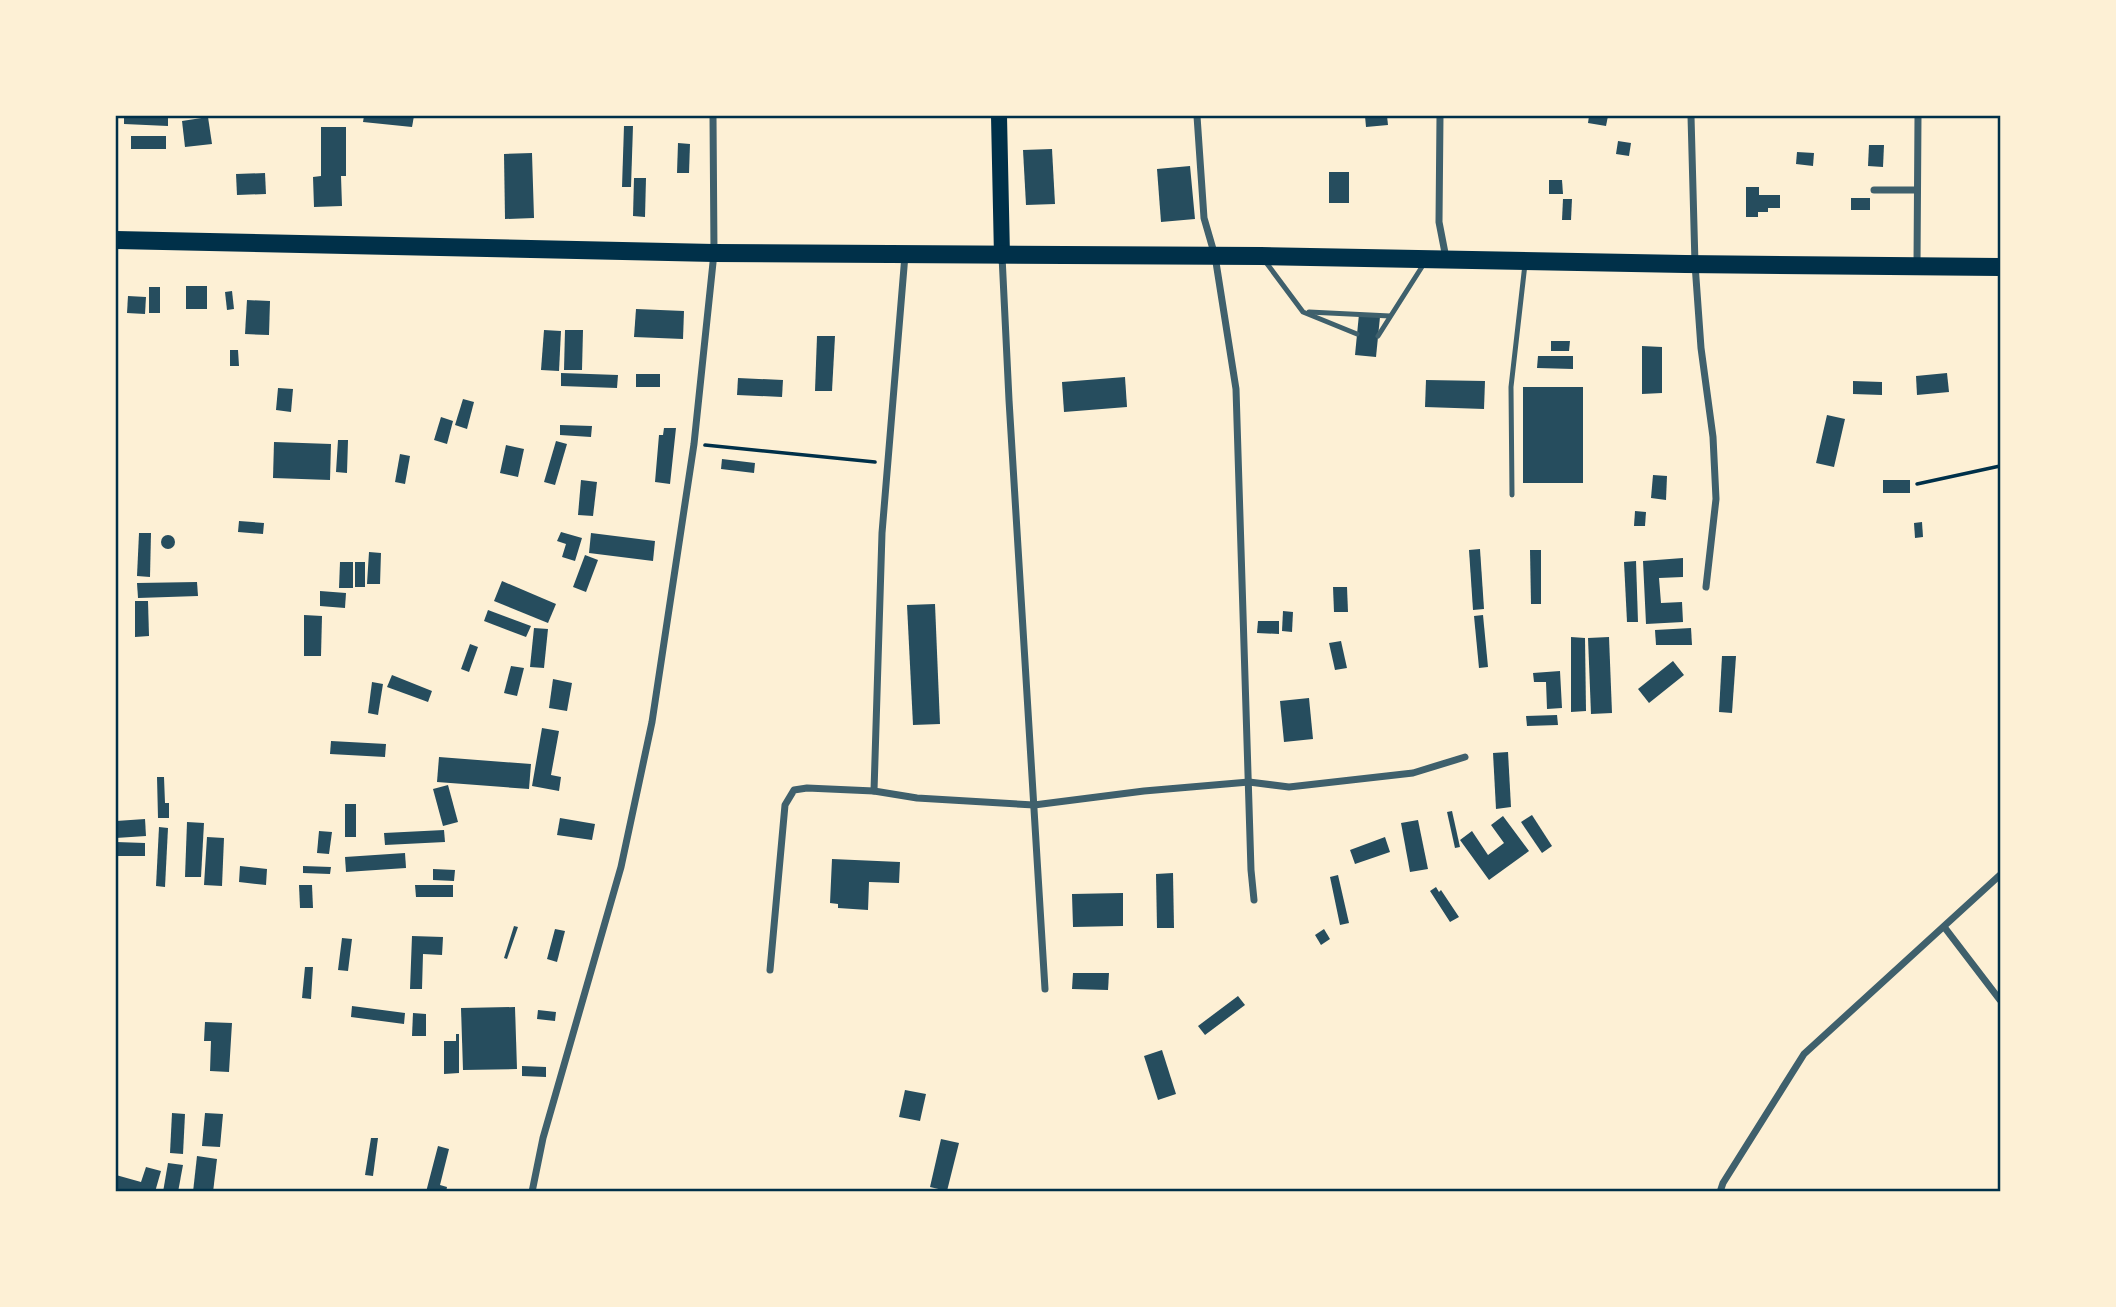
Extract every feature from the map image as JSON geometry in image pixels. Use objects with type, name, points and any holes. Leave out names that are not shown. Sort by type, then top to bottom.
[{"type":"highway","points":[[116,240],[714,253],[1261,256],[2000,267]]},
{"type":"main road","points":[[999,116],[1002,256]]},
{"type":"street","points":[[532,1192],[543,1138],[624,854],[652,722],[694,444],[714,253],[713,116]]},
{"type":"street","points":[[1197,116],[1203,218],[1215,256],[1236,389],[1254,900]]},
{"type":"street","points":[[1440,116],[1439,222],[1447,260]]},
{"type":"street","points":[[1691,116],[1695,264],[1701,348],[1713,437],[1716,499],[1706,587]]},
{"type":"street","points":[[1917,266],[1918,116]]},
{"type":"street","points":[[1874,190],[1916,190]]},
{"type":"street","points":[[874,791],[881,533],[905,254]]},
{"type":"street","points":[[1002,256],[1045,989]]},
{"type":"street","points":[[770,970],[785,806],[794,790],[807,788],[874,791],[918,797],[1034,805],[1144,791],[1249,782],[1289,787],[1413,773],[1465,757]]},
{"type":"street","points":[[1720,1192],[1723,1182],[1804,1054],[2000,875]]},
{"type":"street","points":[[1945,928],[2000,1000]]},
{"type":"lane","points":[[1261,256],[1303,312],[1357,334]]},
{"type":"lane","points":[[1378,335],[1426,260]]},
{"type":"lane","points":[[1512,495],[1511,387],[1525,262]]},
{"type":"lane","points":[[1303,312],[1390,316]]},
{"type":"path","points":[[694,444],[887,463]]},
{"type":"path","points":[[1917,484],[2000,466]]},
{"type":"building","points":[[124,116],[168,116],[168,126],[124,124]]},
{"type":"building","points":[[364,116],[414,116],[412,127],[363,122]]},
{"type":"building","points":[[1365,116],[1387,116],[1388,125],[1366,127]]},
{"type":"building","points":[[1589,116],[1608,116],[1606,126],[1588,123]]},
{"type":"building","points":[[208,117],[212,144],[185,147],[182,121]]},
{"type":"building","points":[[624,126],[633,126],[631,187],[622,187]]},
{"type":"building","points":[[321,127],[346,127],[346,176],[341,176],[342,206],[314,207],[313,177],[321,176]]},
{"type":"building","points":[[131,136],[166,136],[166,149],[131,149]]},
{"type":"building","points":[[1618,141],[1631,143],[1629,156],[1616,154]]},
{"type":"building","points":[[678,143],[690,144],[689,173],[677,173]]},
{"type":"building","points":[[1869,145],[1884,145],[1883,167],[1868,166]]},
{"type":"building","points":[[1052,149],[1055,204],[1026,205],[1023,150]]},
{"type":"building","points":[[1797,152],[1814,153],[1813,166],[1796,164]]},
{"type":"building","points":[[532,153],[534,218],[505,219],[504,154]]},
{"type":"building","points":[[1190,166],[1195,219],[1161,222],[1157,169]]},
{"type":"building","points":[[1329,172],[1349,172],[1349,203],[1329,203]]},
{"type":"building","points":[[265,173],[266,194],[237,195],[236,174]]},
{"type":"building","points":[[634,178],[646,178],[645,217],[633,216]]},
{"type":"building","points":[[1549,180],[1562,180],[1563,194],[1549,194]]},
{"type":"building","points":[[1746,187],[1759,187],[1759,195],[1780,195],[1780,208],[1768,208],[1768,212],[1758,212],[1758,217],[1746,217]]},
{"type":"building","points":[[1851,198],[1870,198],[1870,210],[1851,210]]},
{"type":"building","points":[[1563,199],[1572,199],[1571,220],[1562,220]]},
{"type":"building","points":[[186,286],[207,286],[207,309],[186,309]]},
{"type":"building","points":[[149,287],[160,287],[160,313],[149,313]]},
{"type":"building","points":[[232,291],[234,309],[227,310],[225,292]]},
{"type":"building","points":[[128,296],[146,297],[145,314],[127,313]]},
{"type":"building","points":[[247,300],[270,301],[269,335],[245,334]]},
{"type":"building","points":[[636,309],[684,311],[683,339],[634,337]]},
{"type":"building","points":[[1359,314],[1380,317],[1376,357],[1355,355]]},
{"type":"building","points":[[544,330],[561,331],[559,371],[541,370]]},
{"type":"building","points":[[565,330],[583,330],[582,370],[564,370]]},
{"type":"building","points":[[817,336],[835,336],[832,391],[815,391]]},
{"type":"building","points":[[1551,341],[1570,341],[1569,351],[1551,351]]},
{"type":"building","points":[[1642,346],[1662,347],[1662,393],[1642,394]]},
{"type":"building","points":[[230,350],[238,350],[239,366],[230,366]]},
{"type":"building","points":[[1538,356],[1573,356],[1573,369],[1537,368]]},
{"type":"building","points":[[561,373],[618,375],[617,388],[561,386]]},
{"type":"building","points":[[1947,373],[1949,392],[1917,395],[1916,376]]},
{"type":"building","points":[[636,374],[660,374],[660,387],[636,387]]},
{"type":"building","points":[[1125,377],[1127,407],[1064,412],[1062,382]]},
{"type":"building","points":[[738,378],[783,380],[782,397],[737,395]]},
{"type":"building","points":[[1426,380],[1485,381],[1484,409],[1425,407]]},
{"type":"building","points":[[1853,381],[1882,382],[1882,395],[1853,394]]},
{"type":"building","points":[[1523,387],[1583,387],[1583,483],[1523,483]]},
{"type":"building","points":[[278,388],[293,389],[291,412],[276,410]]},
{"type":"building","points":[[463,399],[474,402],[467,429],[455,425]]},
{"type":"building","points":[[1827,415],[1845,419],[1834,467],[1816,463]]},
{"type":"building","points":[[441,417],[453,421],[447,444],[434,440]]},
{"type":"building","points":[[560,425],[592,426],[591,437],[560,435]]},
{"type":"building","points":[[664,428],[676,428],[670,484],[655,482],[659,435],[663,435]]},
{"type":"building","points":[[338,440],[348,440],[347,473],[336,472]]},
{"type":"building","points":[[556,441],[567,444],[555,485],[544,482]]},
{"type":"building","points":[[274,442],[331,444],[330,480],[273,478]]},
{"type":"building","points":[[506,445],[524,449],[518,477],[500,473]]},
{"type":"building","points":[[400,454],[410,456],[405,484],[395,482]]},
{"type":"building","points":[[722,459],[755,463],[754,473],[721,469]]},
{"type":"building","points":[[1653,475],[1667,476],[1666,500],[1651,498]]},
{"type":"building","points":[[581,480],[597,482],[593,516],[578,515]]},
{"type":"building","points":[[1883,480],[1910,480],[1910,493],[1883,493]]},
{"type":"building","points":[[1635,511],[1646,512],[1645,526],[1634,526]]},
{"type":"building","points":[[239,521],[264,523],[263,534],[238,532]]},
{"type":"building","points":[[1922,522],[1923,537],[1915,538],[1914,523]]},
{"type":"building","points":[[561,532],[582,538],[575,561],[562,557],[566,544],[557,541]]},
{"type":"building","points":[[139,533],[151,533],[150,577],[137,576]]},
{"type":"building","points":[[591,533],[655,541],[653,561],[589,553]]},
{"type":"building","points":[[168,535],[173,537],[173,547],[168,549],[163,547],[161,542],[163,537]]},
{"type":"building","points":[[1480,549],[1484,609],[1473,610],[1469,550]]},
{"type":"building","points":[[1530,550],[1541,550],[1541,604],[1531,604]]},
{"type":"building","points":[[369,552],[381,553],[380,584],[367,584]]},
{"type":"building","points":[[585,555],[598,560],[586,592],[573,587]]},
{"type":"building","points":[[1683,558],[1683,577],[1659,578],[1661,603],[1682,602],[1683,622],[1646,624],[1643,561]]},
{"type":"building","points":[[1636,561],[1638,622],[1627,622],[1624,562]]},
{"type":"building","points":[[340,562],[353,562],[353,588],[339,588]]},
{"type":"building","points":[[355,562],[365,562],[365,587],[355,587]]},
{"type":"building","points":[[502,581],[556,604],[548,623],[494,601]]},
{"type":"building","points":[[197,582],[198,596],[138,598],[137,583]]},
{"type":"building","points":[[1333,587],[1347,587],[1348,612],[1334,612]]},
{"type":"building","points":[[320,591],[346,593],[345,608],[320,606]]},
{"type":"building","points":[[135,601],[148,601],[149,636],[135,637]]},
{"type":"building","points":[[935,604],[940,724],[913,725],[907,605]]},
{"type":"building","points":[[488,610],[531,626],[526,637],[484,621]]},
{"type":"building","points":[[1283,611],[1293,612],[1292,632],[1282,631]]},
{"type":"building","points":[[304,615],[322,616],[321,656],[304,656]]},
{"type":"building","points":[[1483,615],[1488,667],[1479,668],[1474,616]]},
{"type":"building","points":[[1258,621],[1279,621],[1279,634],[1257,633]]},
{"type":"building","points":[[534,628],[548,629],[544,668],[530,667]]},
{"type":"building","points":[[1691,628],[1692,645],[1656,645],[1655,630]]},
{"type":"building","points":[[1571,637],[1585,638],[1586,711],[1571,712]]},
{"type":"building","points":[[1609,637],[1612,713],[1591,714],[1588,638]]},
{"type":"building","points":[[1341,641],[1347,668],[1335,670],[1329,643]]},
{"type":"building","points":[[470,644],[478,647],[469,672],[461,669]]},
{"type":"building","points":[[1722,656],[1736,656],[1732,713],[1719,712]]},
{"type":"building","points":[[1673,661],[1684,675],[1649,703],[1638,689]]},
{"type":"building","points":[[511,666],[524,668],[517,696],[504,693]]},
{"type":"building","points":[[1560,671],[1562,708],[1547,709],[1546,682],[1534,682],[1533,673]]},
{"type":"building","points":[[392,675],[432,691],[428,702],[387,687]]},
{"type":"building","points":[[553,679],[572,683],[567,711],[549,708]]},
{"type":"building","points":[[372,682],[383,684],[378,715],[368,713]]},
{"type":"building","points":[[1309,698],[1313,739],[1284,742],[1280,701]]},
{"type":"building","points":[[1557,715],[1558,725],[1527,726],[1526,716]]},
{"type":"building","points":[[542,728],[559,731],[551,775],[561,777],[559,791],[532,786]]},
{"type":"building","points":[[331,741],[386,744],[385,757],[330,754]]},
{"type":"building","points":[[1508,752],[1511,807],[1496,809],[1493,753]]},
{"type":"building","points":[[439,757],[531,764],[529,789],[437,782]]},
{"type":"building","points":[[157,777],[164,777],[165,803],[169,803],[169,818],[158,818]]},
{"type":"building","points":[[448,785],[458,822],[443,826],[433,789]]},
{"type":"building","points":[[345,804],[356,804],[356,837],[345,837]]},
{"type":"building","points":[[1452,811],[1460,847],[1455,848],[1447,812]]},
{"type":"building","points":[[1532,815],[1552,846],[1542,853],[1521,822]]},
{"type":"building","points":[[1503,816],[1529,851],[1489,880],[1460,840],[1472,831],[1488,855],[1504,843],[1491,825]]},
{"type":"building","points":[[560,818],[595,824],[592,840],[557,835]]},
{"type":"building","points":[[145,819],[146,836],[116,838],[116,821]]},
{"type":"building","points":[[1418,820],[1428,869],[1410,872],[1401,823]]},
{"type":"building","points":[[187,822],[204,823],[201,877],[185,877]]},
{"type":"building","points":[[159,827],[168,828],[165,887],[156,886]]},
{"type":"building","points":[[444,830],[445,842],[385,845],[384,833]]},
{"type":"building","points":[[319,831],[332,832],[329,854],[317,853]]},
{"type":"building","points":[[207,837],[224,838],[222,886],[204,885]]},
{"type":"building","points":[[1385,837],[1390,852],[1355,864],[1350,850]]},
{"type":"building","points":[[116,842],[145,843],[145,856],[116,856]]},
{"type":"building","points":[[405,853],[406,868],[346,872],[345,857]]},
{"type":"building","points":[[832,859],[900,862],[899,883],[869,882],[868,910],[838,908],[838,904],[830,903]]},
{"type":"building","points":[[240,866],[267,869],[266,885],[239,882]]},
{"type":"building","points":[[303,866],[331,867],[330,874],[303,873]]},
{"type":"building","points":[[433,869],[455,870],[454,881],[433,880]]},
{"type":"building","points":[[1173,873],[1174,928],[1157,928],[1156,874]]},
{"type":"building","points":[[1338,875],[1349,923],[1340,925],[1330,877]]},
{"type":"building","points":[[299,885],[312,885],[313,908],[300,908]]},
{"type":"building","points":[[415,885],[453,885],[453,897],[416,897]]},
{"type":"building","points":[[1436,887],[1439,892],[1441,890],[1459,917],[1450,922],[1430,891]]},
{"type":"building","points":[[1123,893],[1123,926],[1073,927],[1072,894]]},
{"type":"building","points":[[514,926],[518,927],[507,959],[504,958]]},
{"type":"building","points":[[555,929],[565,931],[557,962],[547,959]]},
{"type":"building","points":[[1324,929],[1330,939],[1321,945],[1315,935]]},
{"type":"building","points":[[412,936],[443,937],[442,955],[423,954],[422,989],[410,989]]},
{"type":"building","points":[[342,938],[352,939],[348,971],[338,970]]},
{"type":"building","points":[[305,967],[313,967],[311,999],[302,998]]},
{"type":"building","points":[[1073,973],[1109,973],[1108,990],[1072,989]]},
{"type":"building","points":[[1238,996],[1245,1005],[1205,1035],[1198,1026]]},
{"type":"building","points":[[352,1006],[405,1013],[404,1024],[351,1017]]},
{"type":"building","points":[[515,1007],[517,1069],[463,1070],[461,1008]]},
{"type":"building","points":[[538,1010],[556,1012],[555,1021],[537,1019]]},
{"type":"building","points":[[413,1013],[426,1014],[426,1036],[412,1036]]},
{"type":"building","points":[[205,1022],[232,1023],[229,1072],[210,1071],[211,1041],[204,1041]]},
{"type":"building","points":[[456,1034],[459,1034],[459,1073],[444,1074],[444,1041],[456,1041]]},
{"type":"building","points":[[1162,1050],[1176,1094],[1158,1100],[1144,1056]]},
{"type":"building","points":[[522,1066],[546,1067],[546,1077],[522,1076]]},
{"type":"building","points":[[905,1090],[926,1094],[920,1121],[899,1117]]},
{"type":"building","points":[[172,1113],[185,1114],[183,1154],[170,1153]]},
{"type":"building","points":[[205,1113],[223,1114],[220,1147],[202,1146]]},
{"type":"building","points":[[371,1138],[378,1138],[373,1176],[365,1175]]},
{"type":"building","points":[[941,1139],[959,1143],[947,1191],[930,1187]]},
{"type":"building","points":[[438,1146],[449,1149],[440,1185],[447,1187],[446,1192],[426,1192]]},
{"type":"building","points":[[197,1156],[217,1159],[213,1192],[193,1192]]},
{"type":"building","points":[[168,1163],[183,1165],[178,1192],[163,1192]]},
{"type":"building","points":[[146,1167],[161,1171],[155,1192],[116,1192],[116,1175],[141,1182]]}]
